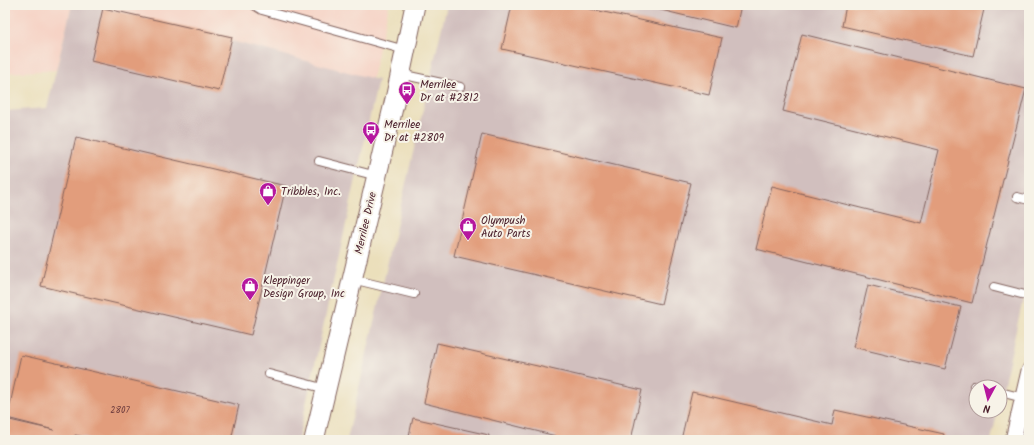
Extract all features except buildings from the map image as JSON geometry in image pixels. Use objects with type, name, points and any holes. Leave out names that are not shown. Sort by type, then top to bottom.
[{"type":"street","name":"Merrilee Drive","points":[[314,440],[415,5]]},
{"type":"street","points":[[1012,440],[1029,371]]},
{"type":"lane","points":[[254,5],[262,10],[405,50]]},
{"type":"lane","points":[[400,74],[460,87]]},
{"type":"lane","points":[[319,161],[376,176]]},
{"type":"lane","points":[[1017,197],[1029,200]]},
{"type":"lane","points":[[352,279],[414,294]]},
{"type":"lane","points":[[994,287],[1029,296]]},
{"type":"lane","points":[[269,374],[326,389]]},
{"type":"lane","points":[[1008,394],[1023,398]]},
{"type":"shaded area","points":[[5,5],[72,5],[56,70],[5,73]]},
{"type":"shaded area","points":[[72,5],[96,5],[378,80],[298,440],[5,440],[5,111],[47,108]]},
{"type":"shaded area","points":[[96,5],[389,5],[372,79]]},
{"type":"shaded area","points":[[447,5],[1029,5],[1029,273],[1005,379],[968,379],[968,419],[996,419],[991,440],[347,440]]},
{"type":"place","name":"Merrilee Dr at #2812","points":[[407,105]]},
{"type":"place","name":"Merrilee Dr at #2809","points":[[371,145]]},
{"type":"place","name":"Tribbles, Inc.","points":[[268,206]]},
{"type":"place","name":"Olympush Auto Parts","points":[[468,241]]},
{"type":"place","name":"Kleppinger Design Group, Inc","points":[[250,301]]}]
